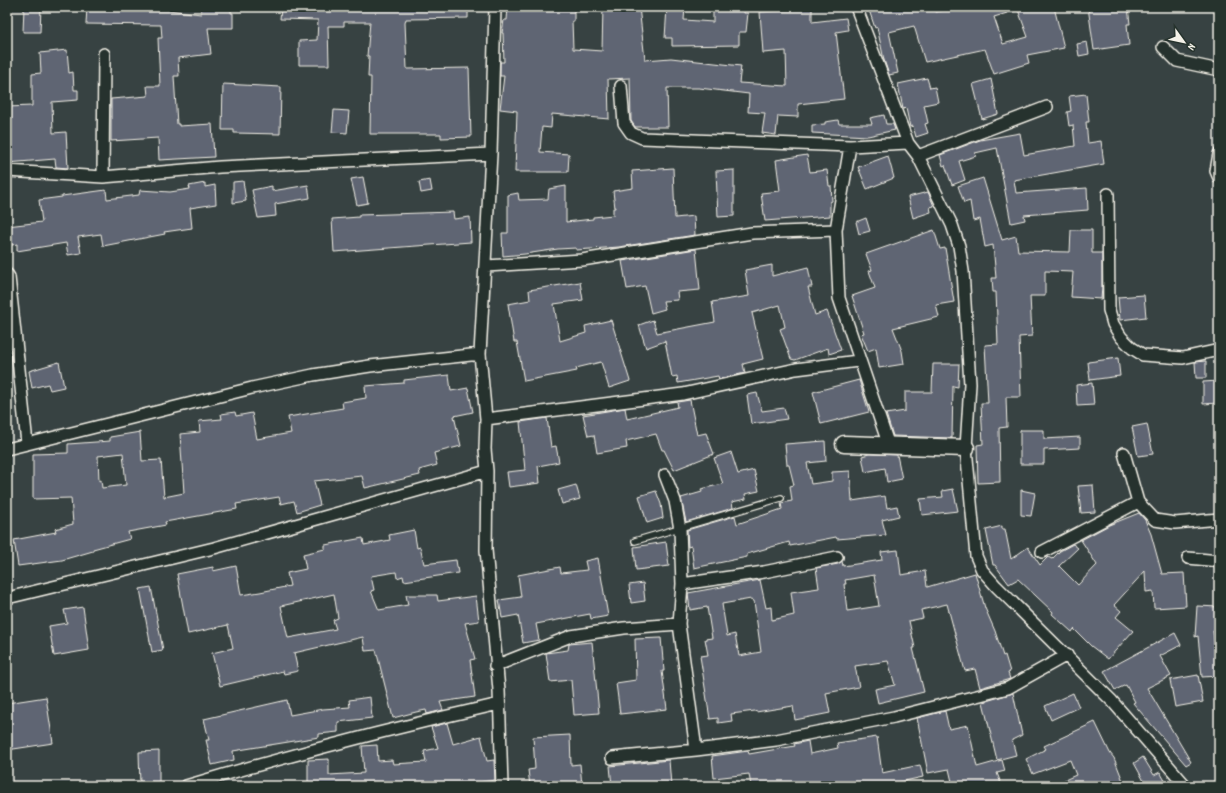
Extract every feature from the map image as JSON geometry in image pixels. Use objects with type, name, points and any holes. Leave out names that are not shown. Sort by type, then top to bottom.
[{"type":"street","points":[[495,7],[491,154],[480,354],[486,419],[484,449],[487,471],[486,550],[499,704],[502,786]]},
{"type":"street","points":[[856,7],[908,143],[918,156],[952,225],[959,246],[963,270],[970,384],[966,448],[976,556],[982,570],[996,586],[1112,701],[1186,786]]},
{"type":"street","points":[[1163,47],[1177,61],[1219,70]]},
{"type":"street","points":[[103,177],[104,54]]},
{"type":"street","points":[[621,86],[624,123],[631,133],[642,138],[850,146],[908,143]]},
{"type":"street","points":[[918,156],[1047,107]]},
{"type":"street","points":[[850,146],[836,230],[839,298],[858,361],[889,446]]},
{"type":"street","points":[[7,171],[103,177],[220,167],[491,154]]},
{"type":"street","points":[[1219,154],[1216,171],[1219,178]]},
{"type":"street","points":[[1108,194],[1109,310],[1112,324],[1121,337],[1132,348],[1144,355],[1183,358],[1219,350]]},
{"type":"street","points":[[486,266],[582,260],[752,233],[836,230]]},
{"type":"street","points":[[7,274],[9,277],[27,443]]},
{"type":"street","points":[[7,449],[298,378],[370,366],[480,354]]},
{"type":"street","points":[[486,419],[683,394],[796,369],[858,361]]},
{"type":"street","points":[[844,444],[966,448]]},
{"type":"street","points":[[1124,453],[1138,502],[1155,520],[1174,523],[1219,519]]},
{"type":"street","points":[[7,598],[214,548],[487,471]]},
{"type":"street","points":[[666,475],[675,501],[680,529],[682,584],[679,624],[696,750]]},
{"type":"street","points":[[1042,552],[1138,502]]},
{"type":"street","points":[[682,584],[764,572],[836,557]]},
{"type":"street","points":[[1188,558],[1219,561]]},
{"type":"street","points":[[495,666],[571,636],[624,628],[679,624]]},
{"type":"street","points":[[612,758],[696,750],[776,740],[894,717],[1008,688],[1067,655]]},
{"type":"street","points":[[186,786],[300,752],[401,726],[499,704]]},
{"type":"lane","points":[[635,541],[680,529],[781,498]]},
{"type":"building","points":[[24,7],[41,7],[40,32],[23,32]]},
{"type":"building","points":[[87,7],[132,7],[132,11],[168,10],[201,14],[201,7],[231,7],[231,13],[233,13],[233,28],[208,28],[211,54],[178,58],[179,76],[174,76],[177,124],[179,124],[179,126],[212,124],[214,157],[159,160],[158,138],[111,141],[111,99],[148,96],[147,86],[160,86],[158,38],[162,38],[161,25],[86,24]]},
{"type":"building","points":[[281,7],[468,7],[468,18],[406,19],[405,23],[407,69],[469,68],[471,137],[441,138],[441,134],[370,134],[371,77],[368,77],[369,56],[367,56],[370,22],[344,22],[344,26],[328,26],[329,65],[299,65],[299,41],[317,40],[318,20],[280,19]]},
{"type":"building","points":[[508,7],[574,7],[574,21],[572,21],[573,49],[602,51],[603,7],[639,7],[645,60],[671,58],[741,66],[739,83],[787,86],[786,51],[763,53],[760,12],[791,10],[791,7],[812,7],[812,22],[846,18],[848,30],[836,32],[844,99],[798,104],[798,117],[778,116],[776,135],[762,133],[765,113],[748,112],[749,94],[699,88],[667,88],[668,127],[635,127],[631,121],[630,78],[608,79],[609,119],[552,114],[551,128],[542,127],[540,152],[569,154],[568,172],[515,172],[517,111],[500,109],[504,76],[500,76],[500,62],[504,62],[502,33],[504,20],[507,20]]},
{"type":"building","points":[[667,7],[685,7],[684,20],[713,22],[713,7],[744,7],[744,13],[748,13],[746,32],[739,32],[739,45],[672,46],[672,38],[665,38]]},
{"type":"building","points":[[868,7],[935,7],[936,12],[960,7],[1017,7],[1054,7],[1064,48],[1027,55],[1029,63],[994,74],[985,49],[925,62],[914,26],[889,32],[898,73],[889,75],[884,60],[877,27],[875,28]],"holes":[[[1017,7],[1028,37],[1003,44],[994,17],[1017,10]]]},
{"type":"building","points":[[1088,7],[1128,7],[1130,24],[1127,24],[1129,45],[1094,50]]},
{"type":"building","points":[[1087,42],[1089,54],[1079,56],[1077,44]]},
{"type":"building","points":[[67,50],[69,73],[73,72],[74,90],[78,90],[78,100],[52,102],[53,133],[66,132],[68,168],[56,167],[55,159],[7,163],[7,107],[32,106],[32,74],[41,73],[40,53]]},
{"type":"building","points":[[927,78],[930,88],[935,87],[938,102],[924,105],[928,123],[925,124],[928,133],[916,137],[913,126],[910,127],[906,108],[903,109],[898,84]]},
{"type":"building","points":[[991,79],[998,114],[982,119],[973,84]]},
{"type":"building","points":[[223,84],[281,87],[280,134],[234,133],[234,130],[222,130]]},
{"type":"building","points":[[1086,94],[1089,122],[1086,122],[1088,143],[1101,141],[1104,164],[1014,180],[1016,193],[1087,188],[1088,210],[1024,215],[1025,220],[1011,223],[997,148],[975,153],[976,156],[959,161],[965,180],[952,185],[945,165],[943,166],[940,155],[980,140],[1020,133],[1024,155],[1075,146],[1073,125],[1069,126],[1067,112],[1071,111],[1069,96]]},
{"type":"building","points":[[334,110],[349,111],[347,133],[332,132]]},
{"type":"building","points":[[884,115],[886,124],[893,124],[895,130],[868,136],[812,133],[812,125],[825,124],[825,122],[838,120],[839,124],[872,124],[870,118]]},
{"type":"building","points":[[807,155],[810,172],[827,170],[829,186],[831,186],[832,201],[830,202],[830,216],[765,221],[761,193],[780,191],[776,160]]},
{"type":"building","points":[[888,156],[894,178],[867,189],[858,167]]},
{"type":"building","points":[[673,168],[675,218],[694,216],[695,235],[619,247],[576,250],[576,248],[558,249],[503,256],[502,233],[508,233],[508,195],[518,193],[519,200],[548,199],[549,189],[566,186],[566,222],[593,219],[593,217],[613,215],[613,208],[615,208],[613,191],[633,188],[632,171]]},
{"type":"building","points":[[734,170],[734,216],[718,217],[716,171]]},
{"type":"building","points":[[363,177],[368,203],[357,205],[351,179]]},
{"type":"building","points":[[983,178],[1002,240],[1016,236],[1018,251],[1070,252],[1071,230],[1092,230],[1092,253],[1102,253],[1102,287],[1101,299],[1071,297],[1073,272],[1045,271],[1045,296],[1030,296],[1032,336],[1019,337],[1021,397],[1006,397],[1007,427],[999,428],[1000,482],[978,483],[977,445],[983,444],[981,403],[988,403],[985,345],[998,344],[996,292],[993,292],[992,278],[996,278],[993,245],[985,247],[980,219],[973,221],[970,201],[964,203],[958,186]]},
{"type":"building","points":[[430,180],[432,191],[421,193],[419,182]]},
{"type":"building","points":[[243,181],[246,201],[233,203],[233,182]]},
{"type":"building","points":[[205,183],[205,187],[215,185],[216,204],[190,208],[192,228],[164,232],[165,234],[103,246],[101,234],[78,237],[81,253],[68,255],[66,243],[17,251],[17,244],[7,246],[7,226],[42,222],[39,200],[106,190],[107,199],[139,195],[140,190],[170,192],[190,189],[189,186]]},
{"type":"building","points":[[308,185],[310,198],[275,204],[276,216],[258,218],[252,190],[272,186],[272,191]]},
{"type":"building","points":[[928,192],[934,206],[930,207],[931,212],[913,218],[908,197]]},
{"type":"building","points":[[453,212],[454,219],[470,217],[471,242],[334,252],[332,219],[359,217],[359,215]]},
{"type":"building","points":[[866,218],[870,231],[859,234],[856,222]]},
{"type":"building","points":[[934,230],[940,249],[945,248],[954,302],[936,305],[939,317],[893,328],[902,351],[904,364],[879,368],[876,348],[868,351],[861,334],[864,333],[852,296],[875,288],[869,271],[872,270],[866,254]]},
{"type":"building","points":[[696,249],[700,290],[677,292],[678,300],[663,301],[665,309],[651,313],[645,286],[627,289],[622,261]]},
{"type":"building","points":[[772,265],[772,276],[808,267],[812,287],[808,287],[815,315],[827,311],[841,350],[829,354],[828,348],[795,360],[791,359],[780,329],[785,327],[780,305],[752,313],[763,359],[743,364],[745,373],[719,379],[718,376],[678,383],[677,376],[672,377],[665,341],[646,348],[639,325],[653,320],[657,333],[715,322],[712,302],[749,296],[745,270]]},
{"type":"building","points":[[580,282],[583,300],[554,304],[560,341],[586,333],[585,326],[611,320],[630,381],[609,388],[601,362],[576,368],[577,371],[524,381],[517,342],[514,342],[508,304],[530,300],[529,290]]},
{"type":"building","points":[[1144,295],[1146,317],[1120,320],[1118,297]]},
{"type":"building","points":[[1118,358],[1120,376],[1090,380],[1088,362]]},
{"type":"building","points":[[1206,361],[1206,378],[1196,378],[1195,362]]},
{"type":"building","points":[[59,362],[64,387],[50,390],[48,384],[32,388],[29,371]]},
{"type":"building","points":[[933,364],[959,364],[958,387],[953,386],[952,438],[893,436],[886,414],[905,411],[905,392],[932,392]]},
{"type":"building","points":[[449,375],[451,391],[468,388],[473,412],[454,416],[461,446],[434,453],[437,465],[419,470],[420,475],[365,488],[362,476],[314,481],[320,505],[297,512],[294,501],[281,504],[279,497],[236,504],[237,509],[165,522],[166,525],[128,532],[130,539],[93,549],[93,551],[62,560],[18,566],[14,540],[56,532],[55,529],[73,524],[71,498],[33,499],[33,454],[68,453],[68,444],[110,441],[110,437],[140,432],[142,461],[161,460],[164,497],[184,493],[180,434],[200,432],[199,421],[222,419],[221,414],[235,412],[236,416],[252,413],[257,439],[291,433],[288,417],[343,408],[342,402],[366,398],[365,386],[404,383],[404,380]],"holes":[[[123,453],[126,485],[102,488],[101,480],[99,481],[98,456]]]},
{"type":"building","points":[[859,380],[869,412],[821,424],[813,392]]},
{"type":"building","points":[[1219,381],[1219,403],[1203,404],[1203,382]]},
{"type":"building","points":[[1092,383],[1094,405],[1077,406],[1076,385]]},
{"type":"building","points":[[757,393],[762,411],[784,408],[787,419],[751,424],[747,395]]},
{"type":"building","points":[[690,400],[697,435],[706,433],[714,454],[674,470],[664,450],[662,450],[656,434],[626,441],[627,448],[597,453],[594,435],[588,436],[583,415],[625,408],[627,419],[678,407],[677,402]]},
{"type":"building","points":[[547,418],[551,447],[556,446],[559,462],[538,466],[540,483],[509,487],[507,472],[525,470],[520,422]]},
{"type":"building","points":[[1147,424],[1153,454],[1138,456],[1132,427]]},
{"type":"building","points":[[1020,430],[1044,430],[1044,439],[1080,437],[1080,448],[1044,450],[1044,464],[1020,464]]},
{"type":"building","points":[[825,441],[826,461],[807,463],[811,484],[832,481],[832,472],[850,471],[852,501],[885,496],[887,508],[897,506],[899,516],[882,520],[886,535],[837,539],[836,537],[790,546],[789,542],[747,554],[747,557],[694,568],[691,546],[688,547],[687,530],[735,516],[737,524],[782,509],[781,503],[792,501],[790,486],[794,485],[789,465],[787,465],[785,444]]},
{"type":"building","points":[[731,452],[738,474],[754,470],[759,491],[745,494],[746,499],[732,502],[733,508],[686,522],[681,498],[702,492],[701,489],[723,484],[714,458]]},
{"type":"building","points":[[869,454],[897,455],[902,479],[887,482],[885,468],[865,472],[862,456]]},
{"type":"building","points":[[576,485],[580,499],[562,504],[558,490]]},
{"type":"building","points":[[1093,485],[1095,512],[1081,513],[1078,486]]},
{"type":"building","points":[[953,489],[958,511],[922,515],[920,499],[943,497],[942,491]]},
{"type":"building","points":[[1021,490],[1035,493],[1031,516],[1021,515]]},
{"type":"building","points":[[656,491],[661,504],[663,518],[647,523],[639,496]]},
{"type":"building","points":[[1139,513],[1145,520],[1151,534],[1162,574],[1184,573],[1186,606],[1154,608],[1153,591],[1146,592],[1145,571],[1114,605],[1121,611],[1116,617],[1133,631],[1108,659],[1091,646],[1074,629],[1072,632],[1018,579],[1009,584],[995,565],[993,565],[986,530],[1002,526],[1002,529],[1005,529],[1011,559],[1028,547],[1040,565],[1048,557],[1052,559],[1060,551],[1073,544],[1078,548],[1059,566],[1078,585],[1097,565],[1081,540],[1109,525]]},
{"type":"building","points":[[414,530],[417,548],[420,547],[424,564],[456,560],[458,573],[404,581],[403,576],[397,578],[396,572],[371,576],[374,590],[371,591],[379,610],[408,605],[406,595],[437,595],[438,601],[476,596],[479,621],[465,623],[475,659],[470,660],[475,697],[440,702],[443,710],[427,714],[426,710],[393,718],[376,650],[365,651],[363,637],[294,653],[298,671],[284,674],[283,671],[220,686],[212,653],[233,648],[228,625],[188,634],[177,574],[213,567],[213,571],[236,566],[241,595],[260,592],[290,586],[287,573],[306,569],[303,554],[325,549],[325,545],[363,538],[364,545],[390,540],[389,535]],"holes":[[[334,594],[338,618],[333,620],[336,629],[288,638],[281,606]]]},
{"type":"building","points":[[666,542],[669,566],[636,570],[634,547]]},
{"type":"building","points":[[898,550],[901,575],[925,571],[927,587],[975,573],[985,608],[995,631],[1003,656],[1005,655],[1010,672],[1008,673],[1010,679],[980,688],[975,669],[965,671],[947,604],[921,610],[923,618],[909,621],[915,648],[913,648],[924,692],[878,703],[875,689],[895,685],[888,661],[855,666],[859,687],[826,693],[830,713],[795,720],[793,706],[756,712],[731,714],[732,721],[718,723],[718,718],[710,719],[700,656],[708,655],[705,639],[712,638],[707,607],[690,610],[688,593],[760,580],[766,608],[771,607],[772,620],[794,615],[791,592],[819,588],[816,568],[838,564],[842,561],[843,566],[882,560],[881,552]],"holes":[[[874,575],[879,606],[847,611],[844,584],[846,584],[845,580]],[[751,599],[754,601],[761,652],[739,656],[735,634],[727,636],[722,604]]]},
{"type":"building","points":[[598,558],[608,616],[591,619],[590,614],[536,624],[539,640],[523,643],[518,615],[502,618],[499,600],[521,597],[518,575],[560,567],[561,573],[587,570],[585,561]]},
{"type":"building","points":[[643,583],[645,601],[631,603],[629,585]]},
{"type":"building","points":[[151,587],[163,650],[152,652],[140,589]]},
{"type":"building","points":[[1197,606],[1219,607],[1219,631],[1213,631],[1218,676],[1202,677],[1198,636],[1195,637]]},
{"type":"building","points":[[83,607],[89,650],[54,656],[49,626],[67,623],[64,610]]},
{"type":"building","points":[[1175,633],[1181,645],[1160,656],[1171,676],[1147,688],[1191,762],[1186,765],[1133,703],[1135,702],[1126,685],[1115,690],[1104,671]]},
{"type":"building","points":[[661,638],[664,671],[662,671],[667,709],[620,714],[616,683],[636,680],[635,639]]},
{"type":"building","points":[[592,642],[599,713],[574,715],[571,680],[550,682],[546,653],[568,650],[569,644]]},
{"type":"building","points":[[1198,675],[1203,702],[1175,707],[1170,680]]},
{"type":"building","points":[[1013,693],[1022,735],[1012,740],[1016,755],[997,760],[983,702]]},
{"type":"building","points":[[1073,693],[1079,707],[1051,720],[1045,706]]},
{"type":"building","points":[[46,697],[53,743],[7,750],[7,703]]},
{"type":"building","points":[[370,697],[372,718],[338,722],[338,732],[319,734],[319,737],[233,751],[234,760],[212,765],[206,740],[209,740],[204,719],[287,700],[290,715],[323,709],[350,707],[349,700]]},
{"type":"building","points":[[945,711],[949,729],[968,725],[977,767],[1002,760],[1005,771],[997,773],[1002,786],[953,786],[949,769],[928,773],[917,718]]},
{"type":"building","points":[[1095,722],[1110,753],[1114,758],[1125,786],[1051,786],[1076,775],[1070,760],[1033,774],[1026,759],[1046,749],[1044,746]]},
{"type":"building","points":[[447,723],[453,744],[481,736],[487,761],[494,760],[495,780],[482,782],[482,786],[308,786],[308,760],[329,759],[329,775],[364,773],[362,746],[377,745],[378,761],[392,760],[393,764],[426,762],[424,751],[438,748],[431,727]]},
{"type":"building","points":[[570,735],[571,765],[580,764],[582,786],[530,786],[528,770],[535,769],[533,737]]},
{"type":"building","points":[[877,737],[882,773],[920,765],[923,777],[891,784],[871,786],[751,786],[749,774],[714,778],[712,756],[748,751],[749,754],[795,746],[794,744],[808,741],[810,754],[838,748],[837,743]]},
{"type":"building","points":[[159,751],[159,786],[140,786],[139,752]]},
{"type":"building","points":[[1143,757],[1154,775],[1160,772],[1168,786],[1134,786],[1144,781],[1134,763]]},
{"type":"building","points":[[669,760],[671,786],[612,786],[610,766]]}]
